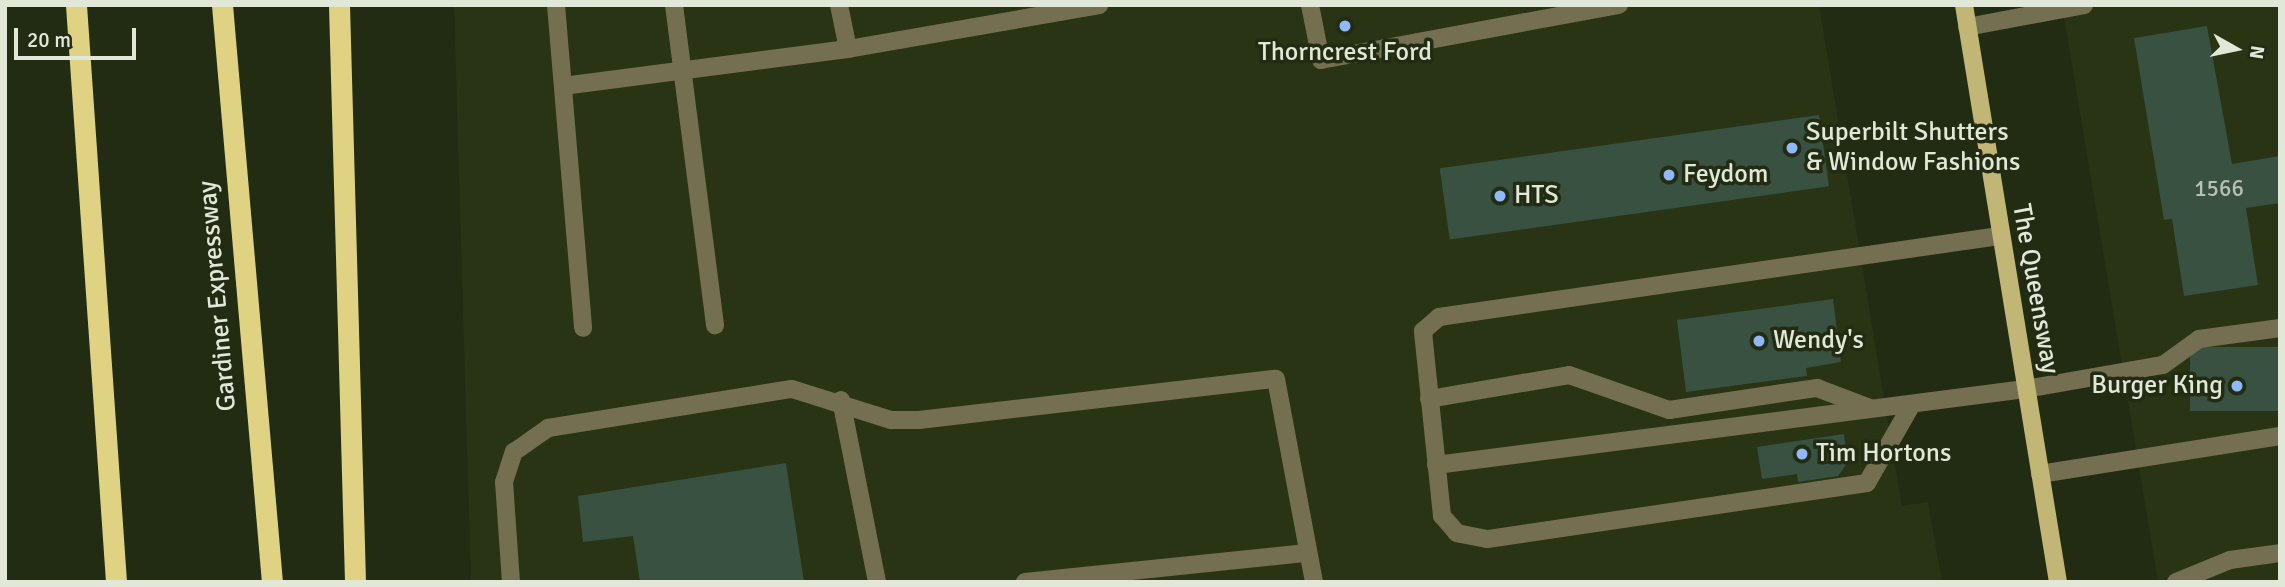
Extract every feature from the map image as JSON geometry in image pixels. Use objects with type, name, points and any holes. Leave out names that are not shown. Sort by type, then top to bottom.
[{"type":"highway","points":[[76,5],[116,582]]},
{"type":"highway","name":"Gardiner Expressway","points":[[222,5],[272,582]]},
{"type":"highway","points":[[339,5],[355,582]]},
{"type":"main road","name":"The Queensway","points":[[1964,5],[1999,236],[2057,582]]},
{"type":"lane","points":[[556,5],[583,328]]},
{"type":"lane","points":[[674,5],[715,325]]},
{"type":"lane","points":[[839,5],[848,49]]},
{"type":"lane","points":[[563,86],[848,49],[1099,5]]},
{"type":"lane","points":[[1310,5],[1321,60],[1619,5]]},
{"type":"lane","points":[[1967,27],[2084,5]]},
{"type":"lane","points":[[1912,404],[1867,483],[1487,539],[1448,527],[1436,465],[1423,331],[1439,317],[1999,236]]},
{"type":"lane","points":[[1436,465],[2025,388],[2163,365],[2199,340],[2280,328]]},
{"type":"lane","points":[[1429,398],[1569,374],[1668,410],[1816,388],[1873,409]]},
{"type":"lane","points":[[511,582],[504,482],[514,452],[548,428],[792,389],[841,400],[891,420],[919,420],[1276,379],[1314,582]]},
{"type":"lane","points":[[841,400],[877,582]]},
{"type":"lane","points":[[2040,474],[2280,436]]},
{"type":"lane","points":[[1025,582],[1307,553]]},
{"type":"lane","points":[[2176,582],[2230,560],[2280,553]]},
{"type":"shaded area","points":[[454,5],[1819,5],[1902,506],[1928,502],[1942,582],[471,582]]},
{"type":"shaded area","points":[[2062,5],[2280,5],[2280,582],[2158,582]]},
{"type":"building","points":[[2207,26],[2232,164],[2280,156],[2280,203],[2246,208],[2258,285],[2184,296],[2172,219],[2164,220],[2134,38]]},
{"type":"building","points":[[1819,115],[1829,186],[1450,240],[1440,168]]},
{"type":"building","name":"Wendy's","points":[[1833,299],[1841,362],[1806,368],[1807,376],[1686,392],[1677,320]]},
{"type":"building","name":"Burger King","points":[[2190,347],[2280,347],[2280,411],[2190,411]]},
{"type":"building","name":"Tim Hortons","points":[[1844,434],[1848,462],[1838,476],[1798,482],[1797,474],[1762,479],[1757,447]]},
{"type":"building","points":[[786,463],[804,582],[640,582],[633,536],[583,542],[578,496]]},
{"type":"place","name":"Thorncrest Ford","points":[[1345,26]]},
{"type":"place","name":"Superbilt Shutters & Window Fashions","points":[[1792,148]]},
{"type":"place","name":"Feydom","points":[[1669,175]]},
{"type":"place","name":"HTS","points":[[1500,196]]},
{"type":"place","name":"Wendy's","points":[[1759,341]]},
{"type":"place","name":"Burger King","points":[[2237,386]]},
{"type":"place","name":"Tim Hortons","points":[[1802,454]]}]
